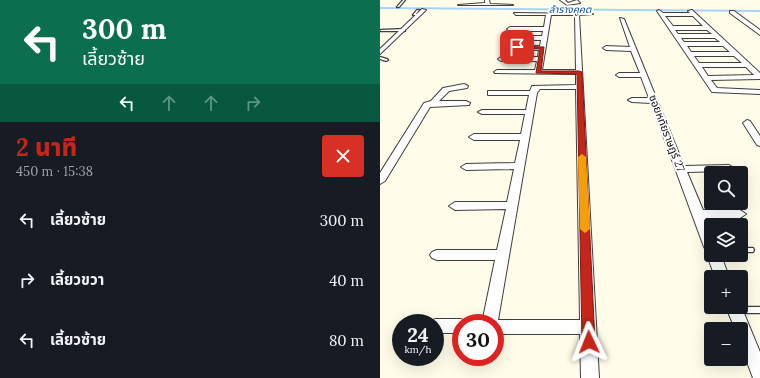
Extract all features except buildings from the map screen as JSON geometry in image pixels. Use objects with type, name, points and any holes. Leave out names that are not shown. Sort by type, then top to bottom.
[{"type":"street","points":[[562,0],[571,4],[578,3],[576,0]]},
{"type":"street","points":[[460,5],[487,2],[511,5]]},
{"type":"street","points":[[380,52],[397,33],[404,30],[419,12],[424,10]]},
{"type":"street","points":[[732,12],[760,33]]},
{"type":"street","points":[[760,77],[691,13],[660,13],[716,91],[760,92]]},
{"type":"street","points":[[516,14],[591,14]]},
{"type":"street","points":[[538,72],[546,29],[544,21],[549,14]]},
{"type":"street","points":[[578,14],[590,378]]},
{"type":"street","name":"ซอยหทัยราษฎร์ 27","points":[[622,19],[704,228]]},
{"type":"street","points":[[665,21],[672,21]]},
{"type":"street","points":[[679,21],[700,21]]},
{"type":"street","points":[[670,28],[707,28]]},
{"type":"street","points":[[510,29],[546,29]]},
{"type":"street","points":[[676,36],[716,36]]},
{"type":"street","points":[[507,38],[544,38]]},
{"type":"street","points":[[682,44],[725,44]]},
{"type":"street","points":[[504,47],[542,48]]},
{"type":"street","points":[[606,48],[634,49]]},
{"type":"street","points":[[690,54],[735,54]]},
{"type":"street","points":[[501,59],[540,59]]},
{"type":"street","points":[[698,65],[746,65]]},
{"type":"street","points":[[497,72],[579,72]]},
{"type":"street","points":[[619,75],[644,75]]},
{"type":"street","points":[[706,78],[760,77]]},
{"type":"street","points":[[434,103],[442,90],[464,86]]},
{"type":"street","points":[[492,314],[533,93],[535,88],[540,87],[580,87]]},
{"type":"street","points":[[491,93],[533,93]]},
{"type":"street","points":[[632,100],[654,101]]},
{"type":"street","points":[[380,181],[427,104],[466,103]]},
{"type":"street","points":[[482,112],[530,112]]},
{"type":"street","points":[[747,123],[760,143]]},
{"type":"street","points":[[474,137],[525,137]]},
{"type":"street","points":[[466,167],[520,166]]},
{"type":"street","points":[[680,169],[704,169]]},
{"type":"street","points":[[455,206],[512,205]]},
{"type":"street","points":[[699,214],[740,214]]},
{"type":"street","points":[[437,255],[502,255]]},
{"type":"street","points":[[737,314],[760,373]]},
{"type":"street","points":[[504,327],[588,327]]},
{"type":"lane","points":[[398,7],[404,0]]},
{"type":"lane","points":[[381,31],[397,33]]},
{"type":"lane","points":[[380,58],[386,60]]},
{"type":"lane","points":[[748,310],[760,310]]},
{"type":"waterway","name":"ลำรางคูคต","points":[[380,8],[760,11]]},
{"type":"slow traffic","points":[[582,157],[585,229]]},
{"type":"route","points":[[517,47],[542,48],[538,72],[579,72],[589,342]]}]
